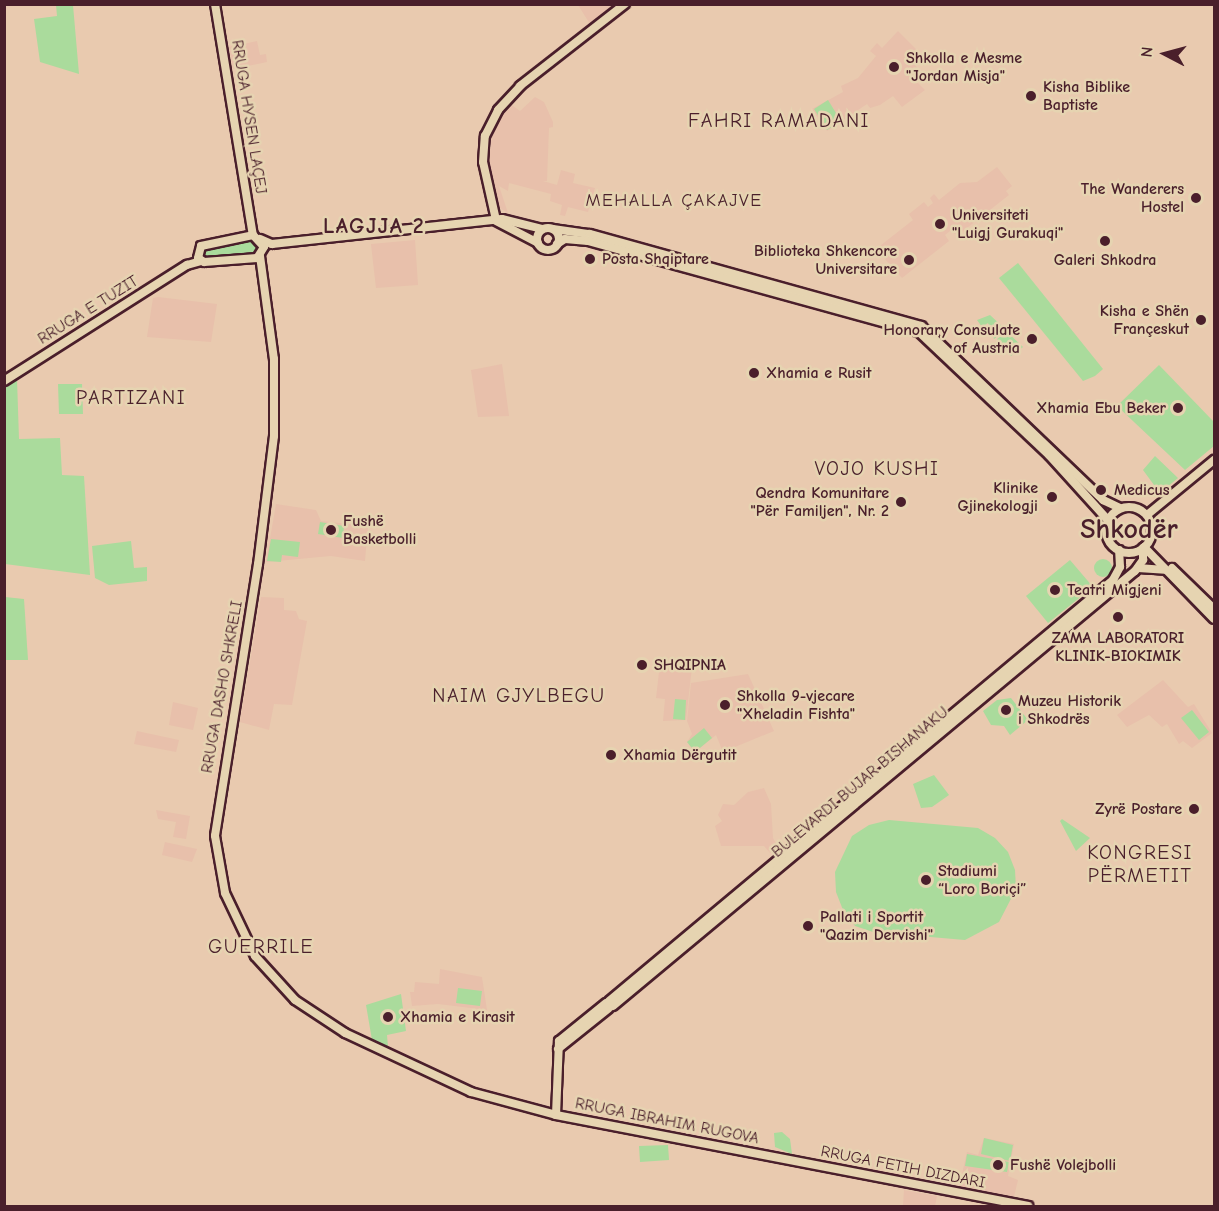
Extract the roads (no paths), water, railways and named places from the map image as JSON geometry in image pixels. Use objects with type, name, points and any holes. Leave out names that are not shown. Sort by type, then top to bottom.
[{"type":"main road","name":"RRUGA HYSEN LAÇEJ","points":[[215,4],[260,255]]},
{"type":"main road","points":[[625,4],[512,93],[487,131],[483,162],[496,220],[545,249],[565,239],[588,242],[876,318],[919,332],[936,345],[1108,519]]},
{"type":"main road","points":[[187,264],[198,250],[257,237],[272,244],[496,220],[542,229],[590,234],[921,326],[1103,500],[1120,508],[1134,507],[1147,515],[1152,529],[1145,546],[1144,557],[1138,568],[1165,570]]},
{"type":"main road","points":[[538,243],[542,229]]},
{"type":"main road","points":[[553,229],[558,237],[557,244]]},
{"type":"main road","points":[[187,264],[260,255],[272,244]]},
{"type":"main road","points":[[198,250],[201,261]]},
{"type":"main road","name":"RRUGA DASHO SHKRELI","points":[[260,255],[274,359],[274,436],[258,564],[217,812],[219,870],[244,937],[284,990],[345,1034],[382,1052]]},
{"type":"main road","name":"RRUGA E TUZIT","points":[[4,381],[187,264]]},
{"type":"main road","points":[[1147,515],[1215,460]]},
{"type":"main road","points":[[1120,508],[1108,519],[1107,538],[1119,550],[1131,553],[1145,546]]},
{"type":"main road","points":[[1145,546],[1165,570],[1215,619]]},
{"type":"main road","points":[[1145,546],[1215,609]]},
{"type":"main road","points":[[1119,550],[1121,576]]},
{"type":"main road","name":"BULEVARDI BUJAR BISHANAKU","points":[[559,1045],[1121,576],[1138,568]]},
{"type":"main road","name":"RRUGA IBRAHIM RUGOVA","points":[[556,1115],[555,1065],[559,1045]]},
{"type":"main road","name":"RRUGA IBRAHIM RUGOVA","points":[[382,1052],[471,1092],[556,1115],[772,1157]]},
{"type":"main road","name":"RRUGA FETIH DIZDARI","points":[[772,1157],[1028,1206]]},
{"type":"place","name":"Shkolla e Mesme \"Jordan Misja\"","points":[[894,67]]},
{"type":"place","name":"Kisha Biblike Baptiste","points":[[1031,96]]},
{"type":"place","name":"The Wanderers Hostel","points":[[1196,198]]},
{"type":"place","name":"Universiteti \"Luigj Gurakuqi\"","points":[[940,224]]},
{"type":"place","name":"Galeri Shkodra","points":[[1105,241]]},
{"type":"place","name":"Posta Shqiptare","points":[[590,259]]},
{"type":"place","name":"Biblioteka Shkencore Universitare","points":[[909,260]]},
{"type":"place","name":"Kisha e Shën Françeskut","points":[[1201,320]]},
{"type":"place","name":"Honorary Consulate of Austria","points":[[1032,339]]},
{"type":"place","name":"Xhamia e Rusit","points":[[754,373]]},
{"type":"place","name":"Xhamia Ebu Beker","points":[[1178,408]]},
{"type":"place","name":"Medicus","points":[[1101,490]]},
{"type":"place","name":"Klinike Gjinekologji","points":[[1052,497]]},
{"type":"place","name":"Qendra Komunitare \"Për Familjen\", Nr. 2","points":[[901,502]]},
{"type":"place","name":"Fushë Basketbolli","points":[[331,530]]},
{"type":"place","name":"Teatri Migjeni","points":[[1055,590]]},
{"type":"place","name":"ZAMA LABORATORI KLINIK-BIOKIMIK","points":[[1118,617]]},
{"type":"place","name":"SHQIPNIA","points":[[642,665]]},
{"type":"place","name":"Shkolla 9-vjecare \"Xheladin Fishta\"","points":[[725,705]]},
{"type":"place","name":"Muzeu Historik i Shkodrës","points":[[1006,710]]},
{"type":"place","name":"Xhamia Dërgutit","points":[[611,755]]},
{"type":"place","name":"Zyrë Postare","points":[[1194,809]]},
{"type":"place","name":"Stadiumi “Loro Boriçi”","points":[[926,880]]},
{"type":"place","name":"Pallati i Sportit \"Qazim Dervishi\"","points":[[808,926]]},
{"type":"place","name":"Xhamia e Kirasit","points":[[388,1017]]},
{"type":"place","name":"Fushë Volejbolli","points":[[998,1165]]},
{"type":"district","name":"FAHRI RAMADANI","points":[[779,120]]},
{"type":"district","name":"MEHALLA ÇAKAJVE","points":[[674,201]]},
{"type":"district","name":"LAGJJA 2","points":[[374,227]]},
{"type":"district","name":"PARTIZANI","points":[[131,397]]},
{"type":"district","name":"VOJO KUSHI","points":[[877,468]]},
{"type":"district","name":"Shkodër","points":[[1129,529]]},
{"type":"district","name":"NAIM GJYLBEGU","points":[[519,695]]},
{"type":"district","name":"KONGRESI PËRMETIT","points":[[1140,864]]},
{"type":"district","name":"GUERRILE","points":[[261,946]]}]
